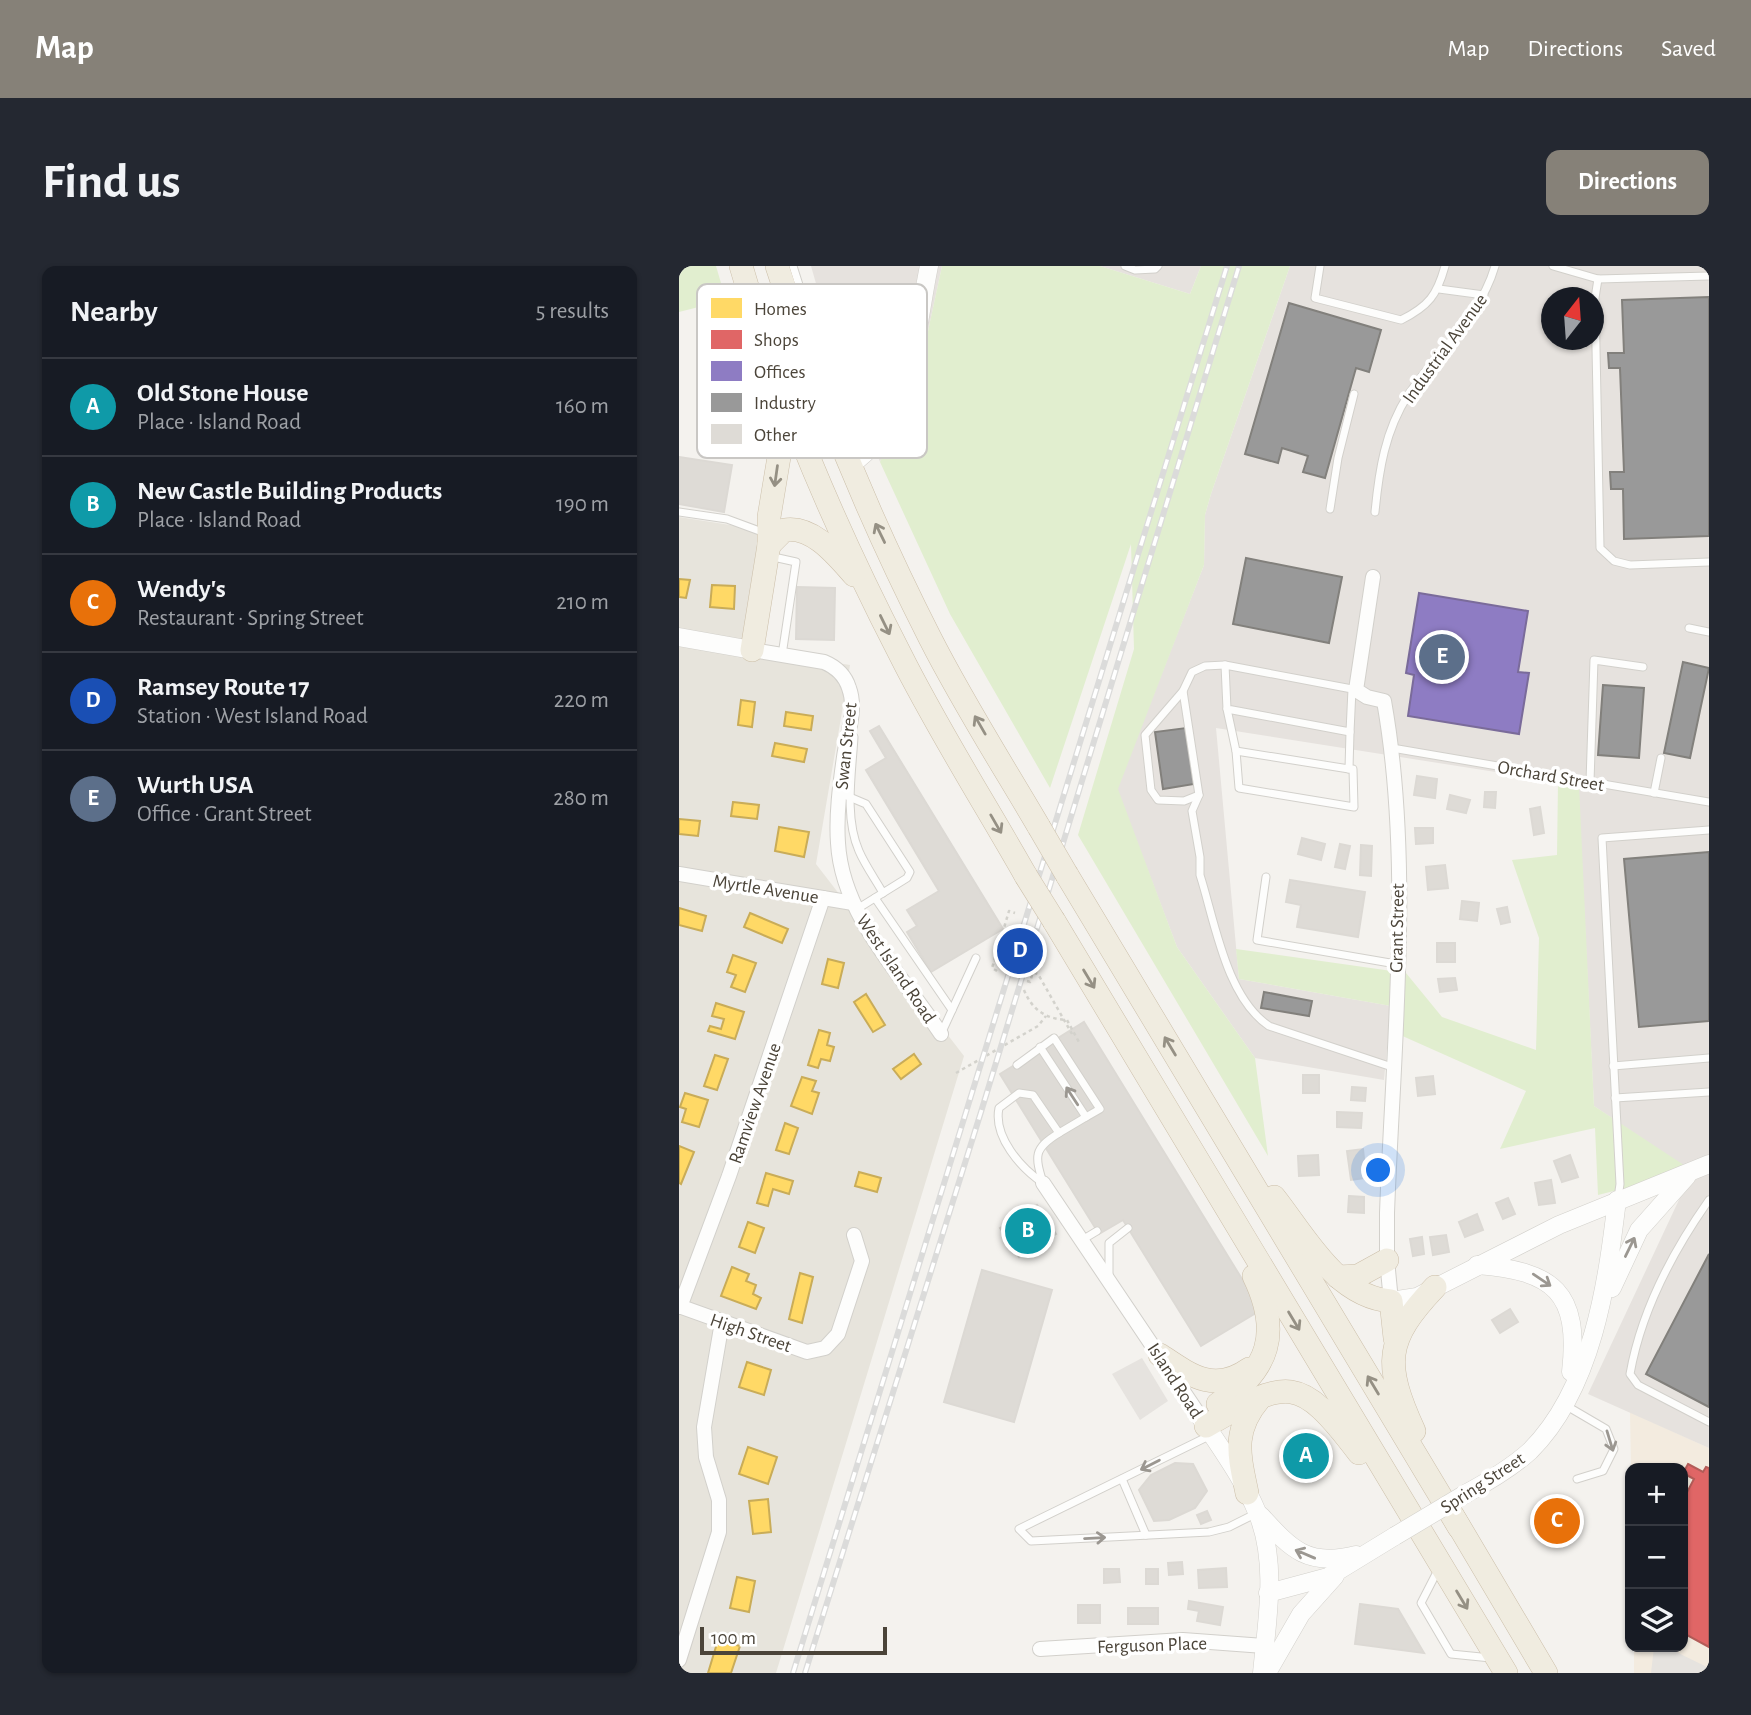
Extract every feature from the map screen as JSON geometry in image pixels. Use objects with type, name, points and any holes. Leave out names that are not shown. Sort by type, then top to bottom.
[{"type":"highway","points":[[741,266],[747,284]]},
{"type":"highway","points":[[777,266],[783,284]]},
{"type":"highway","points":[[752,650],[779,458]]},
{"type":"highway","points":[[809,458],[872,597],[930,709],[1026,876],[1501,1666]]},
{"type":"highway","points":[[845,458],[931,639],[1039,827],[1546,1673]]},
{"type":"highway","points":[[769,545],[784,530],[805,532],[836,554],[872,597]]},
{"type":"highway","points":[[1205,1105],[1338,1277],[1366,1296],[1391,1301],[1395,1370],[1403,1405],[1459,1527]]},
{"type":"highway","points":[[1199,1163],[1266,1306],[1270,1332],[1262,1358],[1240,1388],[1205,1425]]},
{"type":"highway","points":[[1338,1277],[1359,1276],[1387,1260]]},
{"type":"highway","points":[[1395,1340],[1410,1314],[1435,1287]]},
{"type":"highway","points":[[1160,1355],[1195,1378],[1212,1383],[1235,1378],[1262,1358]]},
{"type":"highway","points":[[1205,1425],[1276,1389],[1305,1396],[1339,1426],[1435,1555]]},
{"type":"highway","points":[[1252,1503],[1239,1436],[1245,1417],[1264,1393]]},
{"type":"street","points":[[925,284],[929,266]]},
{"type":"street","points":[[849,467],[861,458]]},
{"type":"street","points":[[1354,690],[1373,577]]},
{"type":"street","name":"Swan Street","points":[[679,637],[834,667],[849,688],[850,723],[840,863],[855,906]]},
{"type":"street","name":"Grant Street","points":[[1354,690],[1367,698],[1384,701],[1392,748],[1398,902],[1387,1260],[1391,1301]]},
{"type":"street","name":"Myrtle Avenue","points":[[679,874],[823,898],[855,906]]},
{"type":"street","name":"Ramview Avenue","points":[[680,1307],[729,1176],[823,898]]},
{"type":"street","name":"West Island Road","points":[[855,906],[941,1034]]},
{"type":"street","points":[[1391,1301],[1417,1297],[1477,1265],[1617,1200],[1701,1168]]},
{"type":"street","points":[[1592,1332],[1639,1230],[1657,1207],[1701,1168]]},
{"type":"street","name":"Island Road","points":[[1043,1184],[1160,1355],[1252,1503],[1267,1552],[1264,1673]]},
{"type":"street","name":"Spring Street","points":[[1268,1593],[1298,1587],[1340,1571],[1523,1457],[1550,1427],[1567,1400],[1592,1332],[1608,1266],[1617,1200]]},
{"type":"street","name":"High Street","points":[[680,1307],[807,1352],[825,1348],[838,1334],[862,1261],[854,1235]]},
{"type":"street","points":[[1477,1265],[1532,1273],[1550,1284],[1562,1298],[1571,1316],[1574,1335],[1567,1400]]},
{"type":"street","points":[[679,1660],[719,1532],[719,1500],[706,1457],[704,1427],[722,1322]]},
{"type":"street","points":[[1252,1503],[1290,1547],[1308,1557],[1330,1560],[1367,1553]]},
{"type":"street","points":[[1264,1673],[1301,1614],[1340,1571]]},
{"type":"street","name":"Ferguson Place","points":[[1040,1649],[1184,1640],[1264,1646]]},
{"type":"lane","points":[[793,266],[799,284]]},
{"type":"lane","points":[[1125,266],[1135,270],[1155,269],[1158,266]]},
{"type":"lane","points":[[1320,266],[1315,298],[1401,320],[1421,310],[1439,289],[1445,266]]},
{"type":"lane","name":"Industrial Avenue","points":[[1375,512],[1379,468],[1395,419],[1407,396],[1472,315],[1484,295],[1495,266]]},
{"type":"lane","points":[[1553,266],[1598,279],[1709,276]]},
{"type":"lane","points":[[1598,279],[1596,319],[1600,548],[1614,561],[1630,565],[1709,562]]},
{"type":"lane","points":[[1439,289],[1484,295]]},
{"type":"lane","points":[[1330,509],[1338,458],[1354,394]]},
{"type":"lane","points":[[848,458],[849,467]]},
{"type":"lane","points":[[679,512],[727,519],[796,562],[782,655]]},
{"type":"lane","points":[[1689,628],[1709,632]]},
{"type":"lane","points":[[1590,782],[1594,660],[1643,667]]},
{"type":"lane","points":[[1225,665],[1227,709],[1236,751],[1239,788],[1354,807],[1353,769],[1236,751]]},
{"type":"lane","points":[[1199,795],[1169,802],[1158,800],[1151,790],[1145,735],[1183,691],[1192,672],[1205,666],[1225,665],[1354,690],[1349,769]]},
{"type":"lane","points":[[1183,691],[1199,795],[1192,811],[1200,857],[1200,874],[1236,988],[1253,1015],[1269,1026],[1392,1067]]},
{"type":"lane","points":[[1227,709],[1350,732]]},
{"type":"lane","name":"Orchard Street","points":[[1392,748],[1709,802]]},
{"type":"lane","points":[[1654,793],[1661,758]]},
{"type":"lane","points":[[846,795],[858,850],[883,893]]},
{"type":"lane","points":[[846,795],[866,804],[910,872],[907,878],[875,898],[855,906]]},
{"type":"lane","points":[[1617,1200],[1620,1184],[1602,838],[1709,830]]},
{"type":"lane","points":[[1266,877],[1257,940],[1397,964]]},
{"type":"lane","points":[[875,898],[952,1010]]},
{"type":"lane","points":[[941,1034],[976,958]]},
{"type":"lane","points":[[1017,1065],[1054,1038],[1100,1109],[1043,1143],[1037,1154],[1043,1184]]},
{"type":"lane","points":[[1040,1046],[1086,1117]]},
{"type":"lane","points":[[1613,1066],[1709,1058]]},
{"type":"lane","points":[[1008,1089],[999,1108],[998,1128],[1025,1171],[1043,1184]]},
{"type":"lane","points":[[1615,1098],[1709,1092]]},
{"type":"lane","points":[[999,1108],[1011,1096],[1030,1093],[1059,1133]]},
{"type":"lane","points":[[1709,1199],[1669,1269],[1637,1333],[1630,1374],[1638,1385],[1709,1422]]},
{"type":"lane","points":[[1110,1283],[1106,1251],[1109,1243],[1128,1228]]},
{"type":"lane","points":[[1082,1240],[1097,1231]]},
{"type":"lane","points":[[1567,1400],[1606,1429],[1614,1449],[1603,1471],[1577,1479]]},
{"type":"lane","points":[[1205,1425],[1122,1479],[1019,1529],[1031,1541],[1209,1532],[1229,1527],[1252,1503]]},
{"type":"lane","points":[[1122,1479],[1146,1535]]},
{"type":"lane","points":[[1435,1555],[1421,1603],[1451,1654],[1501,1666]]},
{"type":"path","points":[[997,971],[992,968],[1002,933],[1009,911],[1015,913]]},
{"type":"path","points":[[994,960],[1038,974],[1072,1034]]},
{"type":"path","points":[[1028,981],[1033,972]]},
{"type":"path","points":[[1024,990],[1035,1009],[1046,1016],[1067,1020],[1080,1044]]},
{"type":"path","points":[[956,1073],[1038,1026],[1046,1016]]},
{"type":"shaded area","points":[[811,266],[942,266],[927,336],[927,284],[816,284]]},
{"type":"shaded area","points":[[1100,266],[1201,266],[1190,294]]},
{"type":"shaded area","points":[[1290,266],[1709,266],[1709,1448],[1588,1394],[1692,1172],[1594,1106],[1578,785],[1216,728],[1239,979],[1391,1006],[1384,1080],[1255,1058],[1177,947],[1117,789],[1204,565],[1205,515]]},
{"type":"shaded area","points":[[679,517],[782,533],[760,651],[850,665],[816,864],[964,1056],[776,1673],[679,1673]]},
{"type":"shaded area","points":[[1142,1358],[1168,1401],[1140,1420],[1112,1374]]},
{"type":"shaded area","points":[[1630,1412],[1709,1448],[1709,1673],[1634,1673],[1634,1652],[1688,1652],[1688,1463],[1631,1463]]},
{"type":"shaded area","points":[[1653,1652],[1676,1652],[1709,1668],[1709,1673],[1651,1673]]},
{"type":"green space","points":[[679,266],[716,266],[721,284],[697,284],[697,307],[679,312]]},
{"type":"green space","points":[[942,266],[1100,266],[1190,294],[1201,266],[1290,266],[1211,494],[1205,515],[1204,565],[1118,789],[1177,947],[1255,1058],[1268,1156],[1078,835],[1134,649],[1131,544],[1050,788],[950,614],[880,462],[882,458],[927,458],[927,336]]},
{"type":"green space","points":[[1558,782],[1579,785],[1594,1106],[1693,1171],[1598,1195],[1595,1128],[1500,1149],[1526,1091],[1389,1030],[1391,1006],[1239,979],[1236,949],[1406,973],[1442,1017],[1536,1050],[1539,938],[1512,860],[1557,855]]},
{"type":"building: Homes","points":[[679,579],[690,580],[686,598],[679,597]]},
{"type":"building: Homes","points":[[712,585],[735,586],[734,609],[710,607]]},
{"type":"building: Homes","points":[[741,700],[755,702],[752,727],[738,725]]},
{"type":"building: Homes","points":[[786,712],[813,716],[811,730],[784,726]]},
{"type":"building: Homes","points":[[775,743],[807,749],[804,762],[772,756]]},
{"type":"building: Homes","points":[[733,802],[759,805],[757,819],[731,816]]},
{"type":"building: Homes","points":[[679,819],[700,821],[698,836],[679,834]]},
{"type":"building: Homes","points":[[779,827],[809,832],[804,857],[775,851]]},
{"type":"building: Homes","points":[[679,908],[706,916],[702,931],[679,925]]},
{"type":"building: Homes","points":[[750,913],[788,929],[782,943],[744,927]]},
{"type":"building: Homes","points":[[733,955],[756,963],[745,992],[731,987],[736,975],[727,972]]},
{"type":"building: Homes","points":[[828,959],[844,963],[838,988],[822,984]]},
{"type":"building: Homes","points":[[866,994],[885,1025],[873,1032],[854,1002]]},
{"type":"building: Homes","points":[[716,1003],[744,1012],[735,1039],[708,1031],[710,1026],[721,1029],[724,1019],[712,1016]]},
{"type":"building: Homes","points":[[819,1030],[830,1033],[827,1045],[834,1047],[830,1061],[821,1059],[818,1068],[808,1065]]},
{"type":"building: Homes","points":[[914,1054],[921,1064],[901,1079],[893,1069]]},
{"type":"building: Homes","points":[[715,1055],[728,1059],[717,1090],[704,1086]]},
{"type":"building: Homes","points":[[802,1077],[816,1081],[812,1091],[819,1093],[812,1114],[791,1106]]},
{"type":"building: Homes","points":[[685,1093],[708,1100],[699,1127],[682,1122],[686,1109],[680,1107]]},
{"type":"building: Homes","points":[[785,1123],[798,1128],[789,1154],[776,1150]]},
{"type":"building: Homes","points":[[679,1146],[694,1152],[681,1184],[679,1183]]},
{"type":"building: Homes","points":[[859,1172],[881,1178],[877,1192],[855,1186]]},
{"type":"building: Homes","points":[[766,1173],[793,1181],[789,1194],[773,1189],[768,1206],[757,1203]]},
{"type":"building: Homes","points":[[748,1222],[764,1228],[755,1253],[739,1247]]},
{"type":"building: Homes","points":[[732,1267],[749,1274],[746,1281],[756,1285],[753,1294],[761,1298],[756,1309],[721,1296]]},
{"type":"building: Homes","points":[[800,1273],[813,1277],[802,1323],[789,1319]]},
{"type":"building: Homes","points":[[747,1362],[771,1370],[764,1395],[739,1387]]},
{"type":"building: Homes","points":[[748,1447],[777,1457],[768,1484],[739,1474]]},
{"type":"building: Homes","points":[[768,1499],[771,1532],[753,1534],[749,1501]]},
{"type":"building: Homes","points":[[737,1577],[755,1581],[749,1612],[730,1608]]},
{"type":"building: Homes","points":[[718,1640],[740,1646],[731,1673],[708,1673]]},
{"type":"building: Shops","points":[[1688,1464],[1703,1472],[1706,1467],[1709,1468],[1709,1647],[1688,1636],[1688,1490],[1694,1479],[1688,1476]]},
{"type":"building: Shops","points":[[1565,1497],[1568,1543],[1549,1543],[1545,1499]]},
{"type":"building: Offices","points":[[1419,593],[1528,611],[1518,672],[1529,673],[1519,734],[1408,716],[1414,675],[1406,673]]},
{"type":"building: Industry","points":[[1709,297],[1709,536],[1624,539],[1623,489],[1611,489],[1610,472],[1624,472],[1620,368],[1609,368],[1608,353],[1624,353],[1622,300]]},
{"type":"building: Industry","points":[[1289,303],[1381,330],[1369,372],[1356,368],[1325,478],[1303,472],[1308,456],[1282,448],[1278,463],[1245,454]]},
{"type":"building: Industry","points":[[1246,558],[1342,577],[1329,643],[1233,624]]},
{"type":"building: Industry","points":[[1683,662],[1709,668],[1690,758],[1664,753]]},
{"type":"building: Industry","points":[[1603,685],[1644,688],[1639,758],[1598,755]]},
{"type":"building: Industry","points":[[1186,728],[1194,784],[1163,789],[1155,732]]},
{"type":"building: Industry","points":[[1709,852],[1709,1021],[1639,1027],[1624,859]]},
{"type":"building: Industry","points":[[1264,992],[1312,1001],[1309,1016],[1261,1008]]},
{"type":"building: Industry","points":[[1709,1254],[1709,1407],[1646,1374]]},
{"type":"building: Other","points":[[679,457],[732,465],[724,512],[679,504]]},
{"type":"building: Other","points":[[797,587],[835,588],[834,640],[796,639]]},
{"type":"building: Other","points":[[879,726],[1003,929],[931,972],[907,932],[917,926],[907,910],[939,891],[866,770],[886,758],[870,731]]},
{"type":"building: Other","points":[[1417,776],[1437,779],[1435,798],[1414,795]]},
{"type":"building: Other","points":[[1485,792],[1496,792],[1495,808],[1484,807]]},
{"type":"building: Other","points":[[1450,795],[1470,800],[1466,813],[1447,809]]},
{"type":"building: Other","points":[[1540,807],[1544,833],[1534,835],[1530,809]]},
{"type":"building: Other","points":[[1415,828],[1433,828],[1433,843],[1416,844]]},
{"type":"building: Other","points":[[1302,838],[1325,844],[1321,860],[1298,854]]},
{"type":"building: Other","points":[[1340,844],[1350,846],[1345,869],[1335,867]]},
{"type":"building: Other","points":[[1361,845],[1372,846],[1371,876],[1360,875]]},
{"type":"building: Other","points":[[1445,865],[1448,888],[1428,890],[1426,867]]},
{"type":"building: Other","points":[[1290,880],[1365,892],[1358,937],[1297,927],[1301,905],[1286,902]]},
{"type":"building: Other","points":[[1462,901],[1479,903],[1477,921],[1460,919]]},
{"type":"building: Other","points":[[1507,907],[1510,922],[1501,924],[1497,909]]},
{"type":"building: Other","points":[[1437,943],[1455,943],[1455,962],[1437,962]]},
{"type":"building: Other","points":[[1455,978],[1457,990],[1440,992],[1438,979]]},
{"type":"building: Other","points":[[1084,1022],[1261,1310],[1201,1346],[1123,1220],[1099,1234],[1000,1074]]},
{"type":"building: Other","points":[[1303,1075],[1319,1075],[1319,1093],[1303,1093]]},
{"type":"building: Other","points":[[1433,1076],[1435,1094],[1418,1096],[1416,1078]]},
{"type":"building: Other","points":[[1352,1087],[1366,1088],[1365,1101],[1351,1100]]},
{"type":"building: Other","points":[[1337,1112],[1362,1113],[1361,1128],[1337,1127]]},
{"type":"building: Other","points":[[1363,1149],[1366,1178],[1351,1180],[1347,1151]]},
{"type":"building: Other","points":[[1318,1155],[1319,1175],[1299,1176],[1298,1156]]},
{"type":"building: Other","points":[[1570,1155],[1578,1177],[1562,1182],[1554,1161]]},
{"type":"building: Other","points":[[1551,1180],[1555,1203],[1539,1205],[1535,1183]]},
{"type":"building: Other","points":[[1349,1196],[1364,1197],[1364,1213],[1348,1212]]},
{"type":"building: Other","points":[[1508,1198],[1515,1214],[1503,1219],[1496,1203]]},
{"type":"building: Other","points":[[1037,1205],[1056,1234],[1019,1257],[1000,1228]]},
{"type":"building: Other","points":[[1477,1214],[1483,1230],[1465,1237],[1459,1222]]},
{"type":"building: Other","points":[[1446,1235],[1449,1252],[1433,1255],[1430,1237]]},
{"type":"building: Other","points":[[1422,1237],[1424,1254],[1413,1256],[1410,1239]]},
{"type":"building: Other","points":[[982,1270],[1052,1290],[1014,1422],[944,1402]]},
{"type":"building: Other","points":[[1510,1309],[1518,1322],[1500,1333],[1492,1320]]},
{"type":"building: Other","points":[[1316,1446],[1328,1461],[1316,1471],[1304,1455]]},
{"type":"building: Other","points":[[1175,1463],[1193,1464],[1207,1491],[1195,1508],[1169,1520],[1154,1521],[1139,1490],[1151,1475]]},
{"type":"building: Other","points":[[1207,1511],[1211,1520],[1201,1524],[1197,1515]]},
{"type":"building: Other","points":[[1182,1562],[1183,1574],[1169,1575],[1168,1563]]},
{"type":"building: Other","points":[[1226,1568],[1227,1587],[1199,1588],[1198,1570]]},
{"type":"building: Other","points":[[1104,1569],[1119,1569],[1120,1582],[1104,1583]]},
{"type":"building: Other","points":[[1146,1569],[1158,1569],[1158,1584],[1146,1584]]},
{"type":"building: Other","points":[[1189,1601],[1223,1607],[1220,1625],[1197,1621],[1199,1611],[1188,1609]]},
{"type":"building: Other","points":[[1360,1604],[1398,1609],[1424,1653],[1355,1644]]},
{"type":"building: Other","points":[[1078,1605],[1100,1605],[1100,1623],[1078,1623]]},
{"type":"building: Other","points":[[1128,1608],[1158,1608],[1158,1624],[1128,1624]]},
{"type":"railway","points":[[793,1673],[1227,266]]},
{"type":"railway","points":[[805,1673],[981,1112],[1239,266]]},
{"type":"place","name":"Wurth USA","points":[[1442,657]]},
{"type":"place","name":"Ramsey Route 17","points":[[1020,951]]},
{"type":"place","name":"New Castle Building Products","points":[[1028,1231]]},
{"type":"place","name":"Old Stone House","points":[[1306,1456]]},
{"type":"place","name":"Wendy's","points":[[1557,1521]]}]
